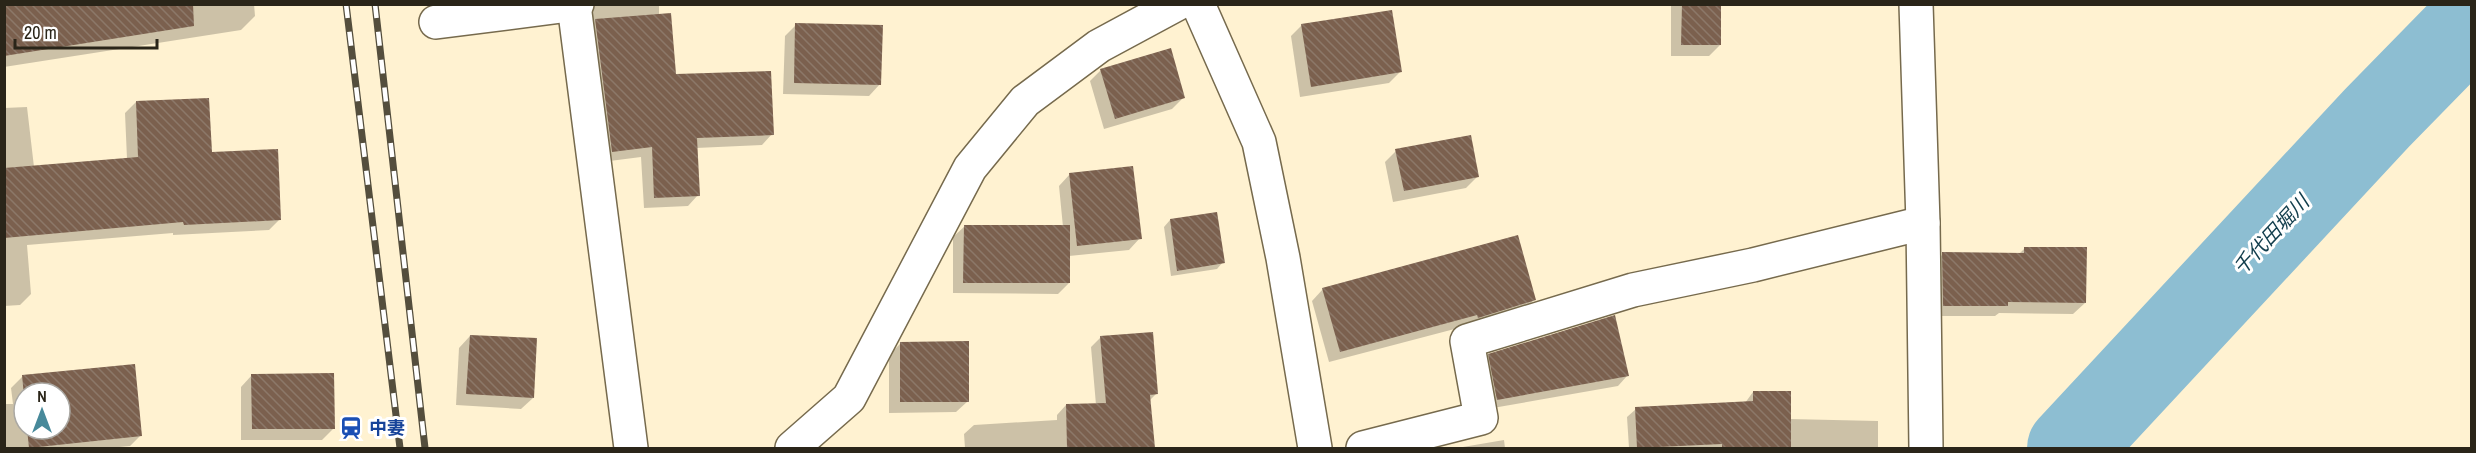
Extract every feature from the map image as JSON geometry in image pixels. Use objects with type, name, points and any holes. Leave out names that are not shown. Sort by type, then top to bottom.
[{"type":"street","points":[[792,448],[849,398],[970,168],[1025,101],[1099,46],[1177,4]]},
{"type":"street","points":[[1198,4],[1258,142],[1283,258],[1315,448]]},
{"type":"street","points":[[1916,4],[1923,223],[1926,448]]},
{"type":"street","points":[[435,22],[575,5],[631,448]]},
{"type":"street","points":[[1363,448],[1481,418],[1467,341],[1633,290],[1753,265],[1923,223]]},
{"type":"building","points":[[4,4],[193,4],[194,26],[4,56]]},
{"type":"building","points":[[1682,4],[1721,4],[1721,45],[1681,45]]},
{"type":"building","points":[[1392,10],[1402,72],[1311,87],[1301,24]]},
{"type":"building","points":[[671,13],[676,74],[771,71],[774,135],[697,138],[700,196],[654,198],[652,147],[612,152],[595,19]]},
{"type":"building","points":[[795,23],[883,25],[881,85],[794,83]]},
{"type":"building","points":[[1171,48],[1185,98],[1115,119],[1100,69]]},
{"type":"building","points":[[209,98],[212,152],[278,149],[281,220],[184,225],[183,222],[4,238],[4,168],[138,157],[136,101]]},
{"type":"building","points":[[1471,135],[1479,177],[1404,191],[1395,149]]},
{"type":"building","points":[[1133,166],[1142,239],[1077,246],[1069,173]]},
{"type":"building","points":[[1217,212],[1225,263],[1177,271],[1170,219]]},
{"type":"building","points":[[964,225],[1070,225],[1070,283],[963,283]]},
{"type":"building","points":[[1518,235],[1536,300],[1478,318],[1477,315],[1340,352],[1322,288]]},
{"type":"building","points":[[2024,247],[2087,247],[2086,303],[2008,302],[2008,306],[1943,306],[1942,252],[2024,253]]},
{"type":"building","points":[[1615,315],[1629,376],[1497,400],[1488,354]]},
{"type":"building","points":[[1153,332],[1158,394],[1150,395],[1155,448],[1067,448],[1066,404],[1106,403],[1100,336]]},
{"type":"building","points":[[470,335],[537,338],[534,398],[466,394]]},
{"type":"building","points":[[969,341],[969,402],[900,402],[900,342]]},
{"type":"building","points":[[135,364],[142,436],[29,448],[28,441],[72,441],[72,381],[23,381],[22,375]]},
{"type":"building","points":[[334,373],[335,429],[252,429],[251,374]]},
{"type":"building","points":[[1753,391],[1791,391],[1791,448],[1722,448],[1722,444],[1637,448],[1635,407],[1753,401]]},
{"type":"waterway","name":"千代田堀川","points":[[2070,448],[2377,118],[2472,21]]},
{"type":"railway","points":[[346,4],[400,448]]},
{"type":"railway","points":[[375,4],[425,448]]},
{"type":"place","name":"中妻","points":[[351,428]]}]
